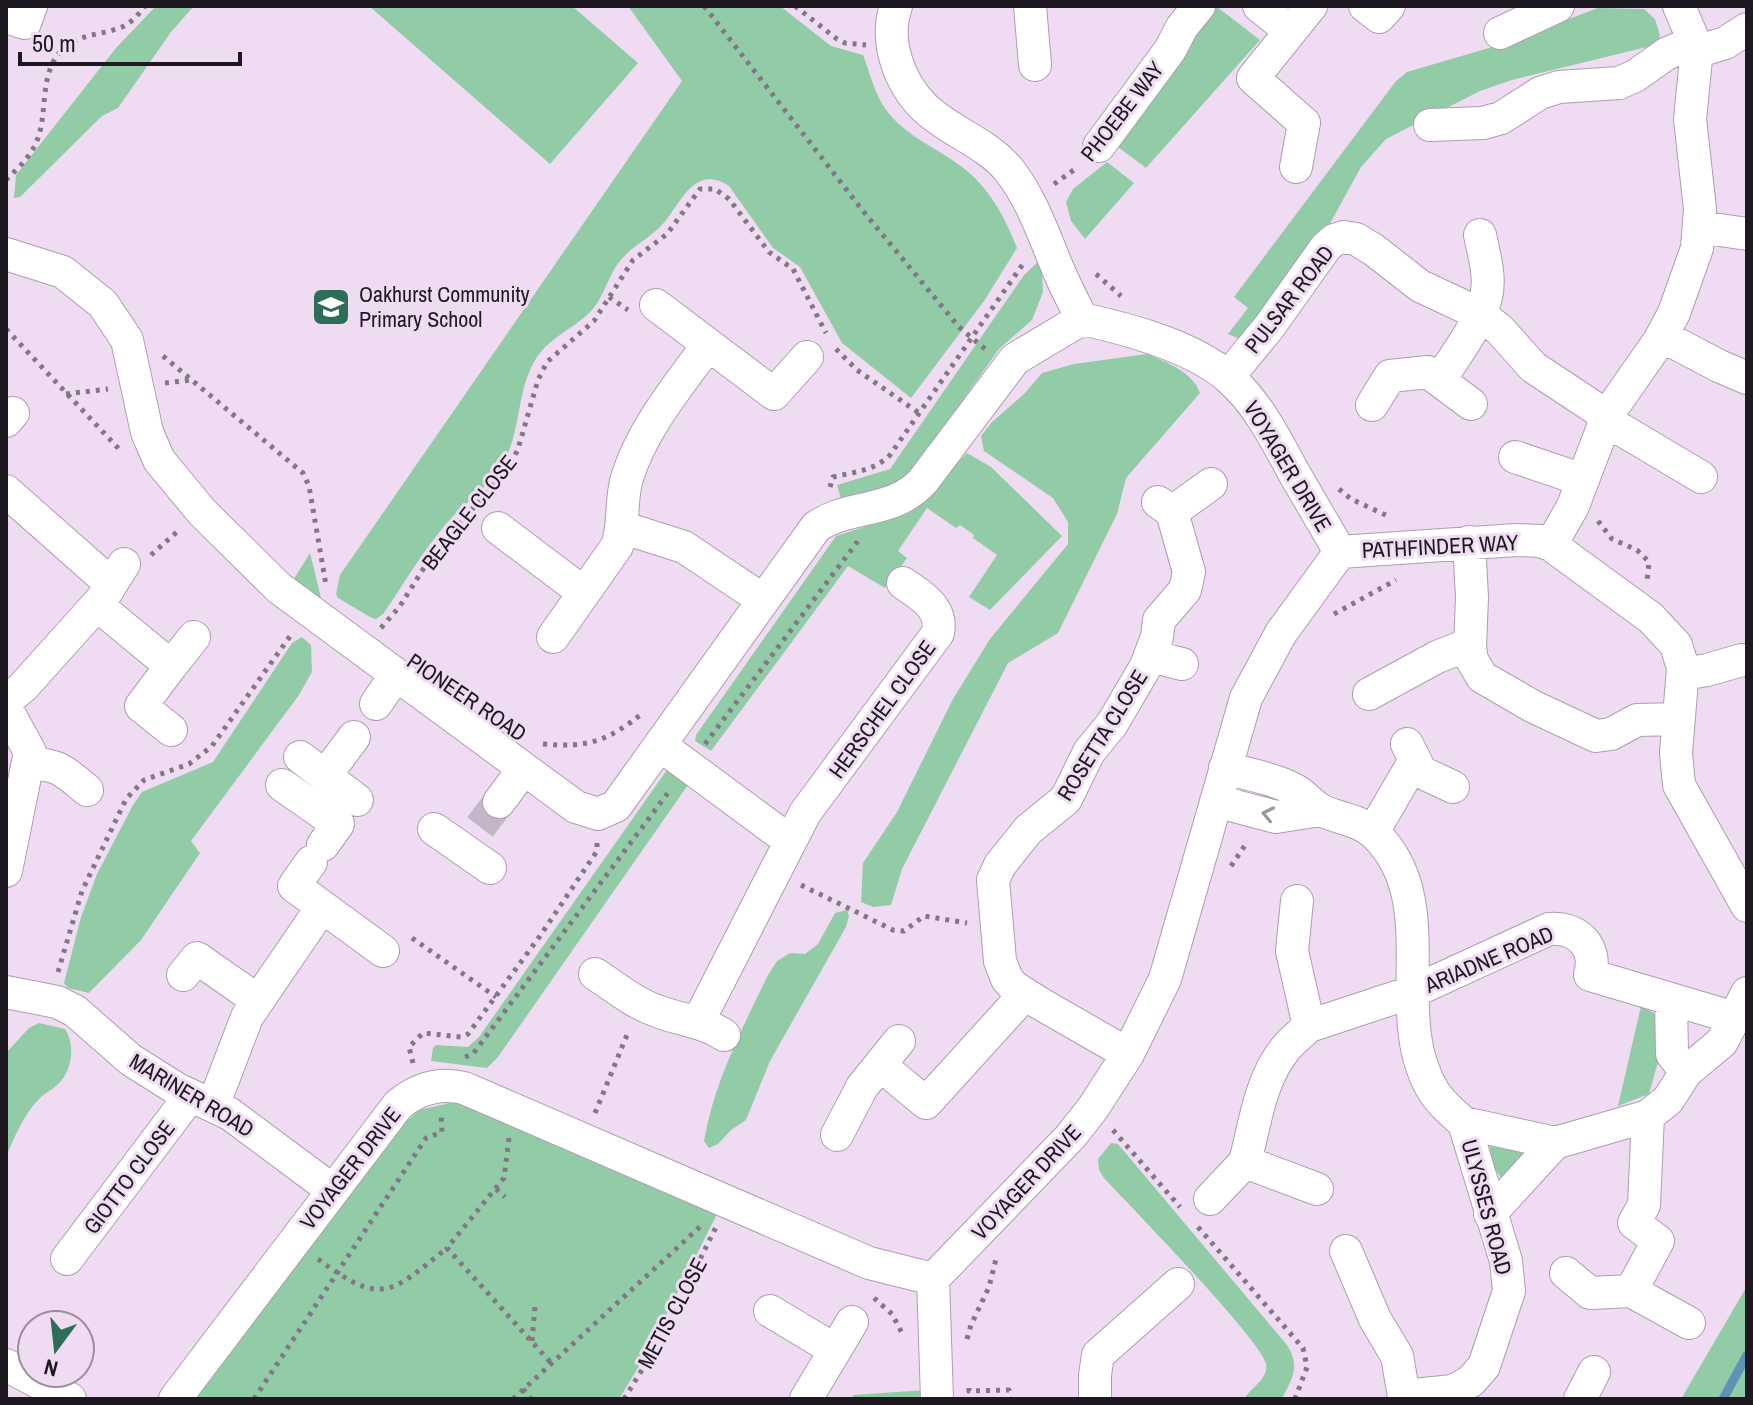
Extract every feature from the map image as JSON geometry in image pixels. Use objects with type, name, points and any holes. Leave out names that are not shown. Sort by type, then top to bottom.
[{"type":"street","points":[[6,17],[25,23],[31,6]]},
{"type":"street","points":[[598,814],[616,806],[816,527],[832,518],[893,503],[916,489],[1015,359],[1082,319],[1027,199],[1009,171],[996,157],[925,108],[912,90],[894,53],[892,25],[896,6]]},
{"type":"street","points":[[1030,6],[1035,65]]},
{"type":"street","name":"PHOEBE WAY","points":[[1099,146],[1199,6]]},
{"type":"street","points":[[1259,6],[1290,31]]},
{"type":"street","points":[[1296,167],[1304,123],[1253,78],[1311,6]]},
{"type":"street","points":[[1365,6],[1379,17],[1389,6]]},
{"type":"street","points":[[1500,33],[1558,6]]},
{"type":"street","name":"PATHFINDER WAY","points":[[1340,552],[1469,542],[1531,540],[1551,545],[1580,486],[1605,420],[1662,336],[1691,267],[1700,227],[1690,119],[1696,73],[1695,47],[1679,6]]},
{"type":"street","points":[[1430,125],[1483,123],[1501,118],[1540,93],[1559,87],[1619,83],[1635,76],[1666,54],[1725,43],[1747,29]]},
{"type":"street","points":[[1700,227],[1747,234]]},
{"type":"street","points":[[1440,380],[1480,314],[1486,297],[1488,280],[1480,235]]},
{"type":"street","name":"PULSAR ROAD","points":[[1228,377],[1269,327],[1326,247],[1339,238],[1349,237],[1364,243],[1420,286],[1480,314],[1500,330],[1533,367],[1605,420]]},
{"type":"street","name":"PIONEER ROAD","points":[[6,254],[63,272],[93,294],[112,315],[131,353],[147,432],[166,470],[202,512],[279,588],[318,603],[395,676],[531,757],[581,811],[598,814]]},
{"type":"street","points":[[656,305],[774,394],[807,357]]},
{"type":"street","name":"VOYAGER DRIVE","points":[[933,1279],[1071,1136],[1128,1054],[1165,979],[1241,712],[1262,665],[1281,633],[1340,552],[1272,434],[1242,391],[1228,377],[1195,356],[1150,337],[1082,319]]},
{"type":"street","points":[[1662,336],[1747,378]]},
{"type":"street","points":[[553,637],[617,546],[624,489],[639,450],[660,412],[708,345]]},
{"type":"street","points":[[1372,405],[1390,376],[1428,372],[1471,404]]},
{"type":"street","points":[[1605,420],[1701,477]]},
{"type":"street","points":[[1515,457],[1580,486]]},
{"type":"street","name":"ROSETTA CLOSE","points":[[1128,1054],[1014,987],[1003,972],[993,880],[1000,865],[1028,830],[1066,799],[1089,752],[1112,724],[1143,668],[1157,637],[1159,620],[1185,590],[1189,572],[1165,507],[1211,484]]},
{"type":"street","points":[[6,491],[110,584],[171,666]]},
{"type":"street","points":[[621,527],[684,547],[763,600]]},
{"type":"street","name":"BEAGLE CLOSE","points":[[498,528],[593,581]]},
{"type":"street","points":[[1469,542],[1472,597],[1470,644],[1476,669],[1489,683],[1596,736],[1611,734],[1642,719],[1679,719]]},
{"type":"street","points":[[1551,545],[1637,607],[1676,645],[1683,674],[1676,764],[1683,795],[1747,906]]},
{"type":"street","name":"HERSCHEL CLOSE","points":[[595,974],[640,1004],[711,1029],[776,872],[805,813],[938,633],[936,612],[930,602],[903,583]]},
{"type":"street","points":[[6,701],[23,687],[110,584]]},
{"type":"street","points":[[171,730],[141,706],[194,637]]},
{"type":"street","points":[[1369,694],[1437,657],[1470,644]]},
{"type":"street","points":[[1683,674],[1742,660]]},
{"type":"street","name":"ROSETTA CLOSE","points":[[1143,668],[1182,664]]},
{"type":"street","name":"PIONEER ROAD","points":[[376,704],[395,676]]},
{"type":"street","points":[[6,708],[29,747],[6,871]]},
{"type":"street","points":[[354,737],[313,766],[357,800]]},
{"type":"street","points":[[660,745],[790,841]]},
{"type":"street","points":[[1225,768],[1294,789],[1320,810],[1351,820],[1373,832],[1411,752],[1421,772],[1453,787]]},
{"type":"street","name":"PIONEER ROAD","points":[[434,829],[483,837],[531,757]]},
{"type":"street","points":[[28,764],[52,764],[87,790]]},
{"type":"street","points":[[282,785],[338,824],[309,864],[322,907],[383,951]]},
{"type":"street","points":[[1216,801],[1276,817],[1320,810]]},
{"type":"street","name":"ULYSSES ROAD","points":[[1346,1251],[1375,1319],[1397,1356],[1403,1398],[1479,1390],[1509,1291],[1506,1261],[1464,1123],[1446,1108],[1433,1091],[1423,1067],[1414,1032],[1410,907],[1389,851],[1373,832]]},
{"type":"street","points":[[1297,901],[1292,951],[1309,1026]]},
{"type":"street","name":"GIOTTO CLOSE","points":[[67,1259],[201,1101],[257,1000],[322,907]]},
{"type":"street","name":"ARIADNE ROAD","points":[[1412,992],[1549,929],[1561,927],[1569,929],[1586,945],[1593,960],[1590,975],[1671,1000],[1741,1006],[1722,1042],[1686,1072],[1668,1100],[1648,1116],[1555,1143],[1464,1123]]},
{"type":"street","points":[[183,975],[197,958],[257,1000]]},
{"type":"street","name":"MARINER ROAD","points":[[6,992],[51,1000],[75,1011],[131,1060],[244,1123],[332,1190]]},
{"type":"street","points":[[1198,1213],[1245,1162],[1267,1079],[1287,1046],[1309,1026],[1412,992]]},
{"type":"street","points":[[837,1135],[862,1087],[889,1053],[926,1103],[1025,994]]},
{"type":"street","points":[[1671,1000],[1672,1054],[1686,1072]]},
{"type":"street","points":[[432,1088],[464,1088],[869,1263],[933,1279],[937,1399]]},
{"type":"street","name":"VOYAGER DRIVE","points":[[175,1399],[398,1105],[432,1088]]},
{"type":"street","points":[[1631,1291],[1658,1241],[1634,1223],[1644,1205],[1648,1116]]},
{"type":"street","points":[[1490,1214],[1555,1143]]},
{"type":"street","points":[[1245,1162],[1317,1189]]},
{"type":"street","points":[[1566,1273],[1590,1293],[1631,1291],[1689,1323]]},
{"type":"street","points":[[1095,1399],[1098,1355],[1178,1284]]},
{"type":"street","points":[[770,1311],[835,1350]]},
{"type":"street","points":[[806,1399],[852,1322]]},
{"type":"street","points":[[6,1365],[70,1399]]},
{"type":"path","points":[[6,180],[34,147],[40,130],[43,97],[54,61],[62,50],[81,38],[123,26],[145,6]]},
{"type":"path","points":[[704,6],[863,211],[959,327],[985,349],[976,362]]},
{"type":"path","name":"PHOEBE WAY","points":[[1027,199],[1064,178],[1099,146]]},
{"type":"path","name":"BEAGLE CLOSE","points":[[375,635],[400,606],[432,555],[510,466],[538,380],[547,362],[594,321],[633,260],[667,234],[700,189],[715,189],[729,199],[769,252],[793,269],[830,341],[844,358],[919,413]]},
{"type":"path","points":[[825,498],[833,477],[880,465],[1026,260],[1048,244]]},
{"type":"path","points":[[6,329],[123,453]]},
{"type":"path","points":[[51,1000],[82,891],[126,799],[144,780],[189,764],[212,746],[318,603],[309,486],[303,473],[160,353]]},
{"type":"path","points":[[1580,486],[1594,499],[1588,514],[1601,524],[1612,539],[1637,550],[1649,562],[1644,596],[1637,607]]},
{"type":"path","points":[[110,584],[140,566],[202,512]]},
{"type":"path","points":[[432,1088],[443,1055],[466,1057],[473,1054],[860,539],[855,513]]},
{"type":"path","name":"PIONEER ROAD","points":[[531,757],[591,743],[610,735],[648,708]]},
{"type":"path","points":[[254,1399],[426,1138],[442,1132],[432,1088],[409,1052],[411,1043],[423,1033],[466,1036],[597,851],[598,814]]},
{"type":"path","points":[[776,872],[893,930],[904,931],[929,915],[997,929]]},
{"type":"path","points":[[383,951],[399,929],[496,997]]},
{"type":"path","points":[[584,1140],[640,1004]]},
{"type":"path","points":[[1093,1108],[1198,1213],[1303,1348],[1307,1367],[1295,1399]]},
{"type":"path","points":[[294,1241],[352,1284],[382,1290],[397,1286],[447,1248],[496,1189],[505,1173],[510,1137]]},
{"type":"path","points":[[496,1189],[505,1197]]},
{"type":"path","points":[[513,1399],[707,1221]]},
{"type":"path","name":"METIS CLOSE","points":[[624,1399],[658,1344],[718,1225]]},
{"type":"path","points":[[447,1248],[552,1364]]},
{"type":"path","points":[[532,1342],[535,1307]]},
{"type":"path","points":[[968,1377],[969,1391],[1009,1390],[1010,1399]]},
{"type":"path","points":[[523,1389],[531,1399]]},
{"type":"green space","points":[[156,6],[194,6],[171,32],[118,108],[102,116],[20,197],[14,198],[16,175],[116,48]]},
{"type":"green space","points":[[369,6],[572,6],[638,63],[550,164]]},
{"type":"green space","points":[[628,6],[780,6],[831,46],[863,55],[878,96],[889,113],[907,131],[972,175],[1001,214],[1017,248],[984,301],[911,398],[842,343],[800,267],[773,248],[729,186],[717,180],[697,183],[661,226],[619,262],[593,309],[548,344],[537,357],[526,382],[510,449],[499,470],[437,535],[383,614],[376,619],[370,617],[338,598],[340,575],[682,81]]},
{"type":"green space","points":[[1216,6],[1260,40],[1146,168],[1110,141]]},
{"type":"green space","points":[[1598,8],[1644,9],[1655,19],[1660,36],[1655,45],[1512,80],[1480,91],[1386,139],[1361,167],[1327,229],[1247,342],[1228,334],[1248,308],[1234,297],[1396,81],[1407,72],[1499,45]]},
{"type":"green space","points":[[1107,162],[1134,183],[1085,239],[1071,221],[1066,202],[1073,189]]},
{"type":"green space","points":[[1038,262],[1043,292],[1032,320],[999,349],[915,468],[891,486],[841,499],[837,485],[890,469],[1024,275]]},
{"type":"green space","points":[[1147,354],[1185,374],[1200,393],[1126,478],[1117,514],[1058,633],[1008,663],[902,869],[891,905],[873,907],[861,902],[863,863],[897,812],[953,699],[990,639],[1068,544],[1068,522],[1053,498],[984,451],[981,436],[1042,373],[1074,364]]},
{"type":"green space","points":[[967,453],[991,467],[1062,536],[990,610],[969,597],[997,555],[960,525],[956,528],[927,508],[898,551],[907,558],[885,588],[848,566],[711,751],[695,741],[696,735],[836,536],[911,512]]},
{"type":"green space","points":[[310,553],[323,606],[292,582]]},
{"type":"green space","points":[[302,637],[311,645],[312,672],[299,695],[191,841],[200,853],[141,940],[89,993],[68,988],[64,983],[81,917],[97,874],[133,805],[142,792],[213,762],[292,643]]},
{"type":"green space","points":[[669,767],[690,782],[498,1057],[487,1068],[431,1061],[436,1045],[468,1047],[479,1037]]},
{"type":"green space","points":[[847,910],[846,927],[770,1061],[746,1120],[709,1148],[704,1141],[715,1098],[730,1056],[768,975],[777,961],[790,953],[805,954],[818,944],[835,913]]},
{"type":"green space","points":[[1641,1006],[1659,1016],[1667,1030],[1649,1094],[1618,1106]]},
{"type":"green space","points":[[39,1023],[65,1029],[71,1059],[61,1081],[41,1097],[20,1125],[6,1157],[6,1053],[29,1028]]},
{"type":"green space","points":[[459,1101],[718,1212],[650,1348],[619,1399],[192,1399],[396,1131],[419,1110]]},
{"type":"green space","points":[[1111,1143],[1118,1144],[1287,1345],[1294,1366],[1282,1399],[1244,1399],[1262,1379],[1266,1364],[1220,1302],[1104,1178],[1098,1159]]},
{"type":"green space","points":[[1490,1145],[1521,1149],[1524,1157],[1501,1178],[1491,1162]]},
{"type":"green space","points":[[1747,1286],[1747,1399],[1681,1399]]},
{"type":"green space","points":[[925,1390],[924,1399],[853,1399],[853,1395]]},
{"type":"waterway","points":[[1723,1399],[1747,1355]]},
{"type":"tunnel","points":[[480,827],[499,802]]},
{"type":"place","name":"Oakhurst Community Primary School","points":[[331,307]]}]
